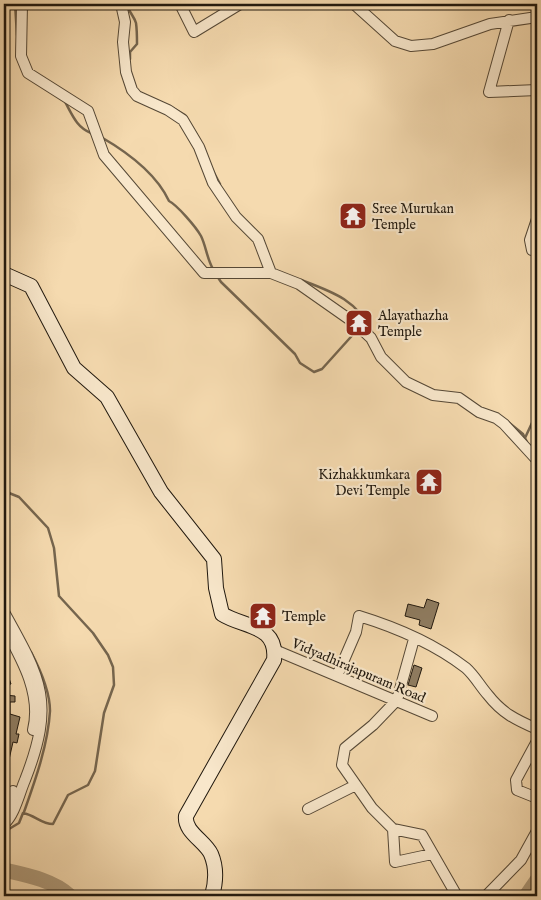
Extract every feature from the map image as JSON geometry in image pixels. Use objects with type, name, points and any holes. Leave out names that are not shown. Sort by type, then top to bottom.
[{"type":"main road","points":[[4,274],[31,286],[74,368],[107,397],[161,492],[214,559],[216,588],[222,614],[233,621],[253,626],[266,633],[275,650],[274,660],[186,816],[189,828],[210,852],[214,864],[216,874],[212,896]]},
{"type":"street","points":[[22,4],[21,56],[28,73],[88,111],[104,155],[204,273],[271,273],[299,284],[371,338],[381,357],[406,382],[433,395],[459,398],[474,409],[496,418],[504,424],[537,460]]},
{"type":"street","points":[[121,4],[125,22],[122,42],[126,72],[132,90],[137,96],[175,114],[183,120],[199,147],[213,183],[236,217],[258,239],[271,273]]},
{"type":"street","points":[[180,4],[194,32],[240,4]]},
{"type":"street","points":[[354,4],[395,41],[411,46],[433,44],[490,24],[537,17]]},
{"type":"street","points":[[509,20],[489,92],[537,90]]},
{"type":"street","points":[[537,219],[530,245],[532,250],[537,250]]},
{"type":"street","points":[[4,612],[29,657],[41,692],[43,716],[31,763],[12,812],[4,824]]},
{"type":"street","points":[[337,676],[356,632],[359,616],[414,639],[466,669],[500,710],[511,718],[537,729]]},
{"type":"street","points":[[4,627],[27,672],[33,691],[35,722],[24,764],[9,801],[4,807]]},
{"type":"street","points":[[414,639],[396,700],[373,724],[345,748],[342,765],[372,808],[393,829],[422,835],[457,896]]},
{"type":"street","name":"Vidyadhirajapuram Road","points":[[275,650],[432,716]]},
{"type":"street","points":[[537,741],[516,780],[516,785],[517,790],[537,798]]},
{"type":"street","points":[[308,809],[356,785]]},
{"type":"street","points":[[393,829],[395,862],[432,854]]},
{"type":"street","points":[[486,896],[521,860],[537,831]]},
{"type":"building","points":[[427,599],[439,603],[431,629],[419,625],[420,620],[405,616],[408,604],[424,608]]},
{"type":"building","name":"Temple","points":[[258,610],[268,610],[268,622],[258,619]]},
{"type":"building","points":[[4,664],[11,684],[4,685]]},
{"type":"building","points":[[414,665],[422,668],[416,687],[408,685]]},
{"type":"building","points":[[4,695],[15,696],[15,702],[10,702],[10,714],[20,717],[16,734],[19,734],[17,743],[13,742],[6,773],[4,772]]},
{"type":"waterway","points":[[15,4],[17,35]]},
{"type":"waterway","points":[[127,4],[135,20],[137,31],[137,44],[130,52],[130,59]]},
{"type":"waterway","points":[[64,100],[78,124],[91,133]]},
{"type":"waterway","points":[[173,108],[185,115],[199,139]]},
{"type":"waterway","points":[[101,137],[131,156],[157,181],[169,201],[181,211],[199,232],[213,269]]},
{"type":"waterway","points":[[213,171],[220,184]]},
{"type":"waterway","points":[[217,276],[295,354],[300,363],[314,372],[322,369],[358,329]]},
{"type":"waterway","points":[[301,280],[343,298],[359,312],[372,332]]},
{"type":"waterway","points":[[525,438],[537,412]]},
{"type":"waterway","points":[[507,421],[523,434],[527,442]]},
{"type":"waterway","points":[[4,491],[19,497],[48,528],[54,548],[59,596],[93,633],[108,655],[113,667],[114,685],[104,713],[95,771],[88,785],[68,795],[53,824],[45,823],[23,813],[19,823],[4,832]]},
{"type":"waterway","points":[[4,603],[8,610]]},
{"type":"waterway","points":[[24,812],[44,750],[50,711],[46,688],[31,652]]},
{"type":"waterway","points":[[4,870],[47,882],[70,896]]},
{"type":"waterway","points":[[526,896],[537,880]]},
{"type":"place","name":"Sree Murukan Temple","points":[[353,216]]},
{"type":"place","name":"Alayathazha Temple","points":[[359,323]]},
{"type":"place","name":"Kizhakkumkara Devi Temple","points":[[429,482]]},
{"type":"place","name":"Temple","points":[[263,616]]}]
